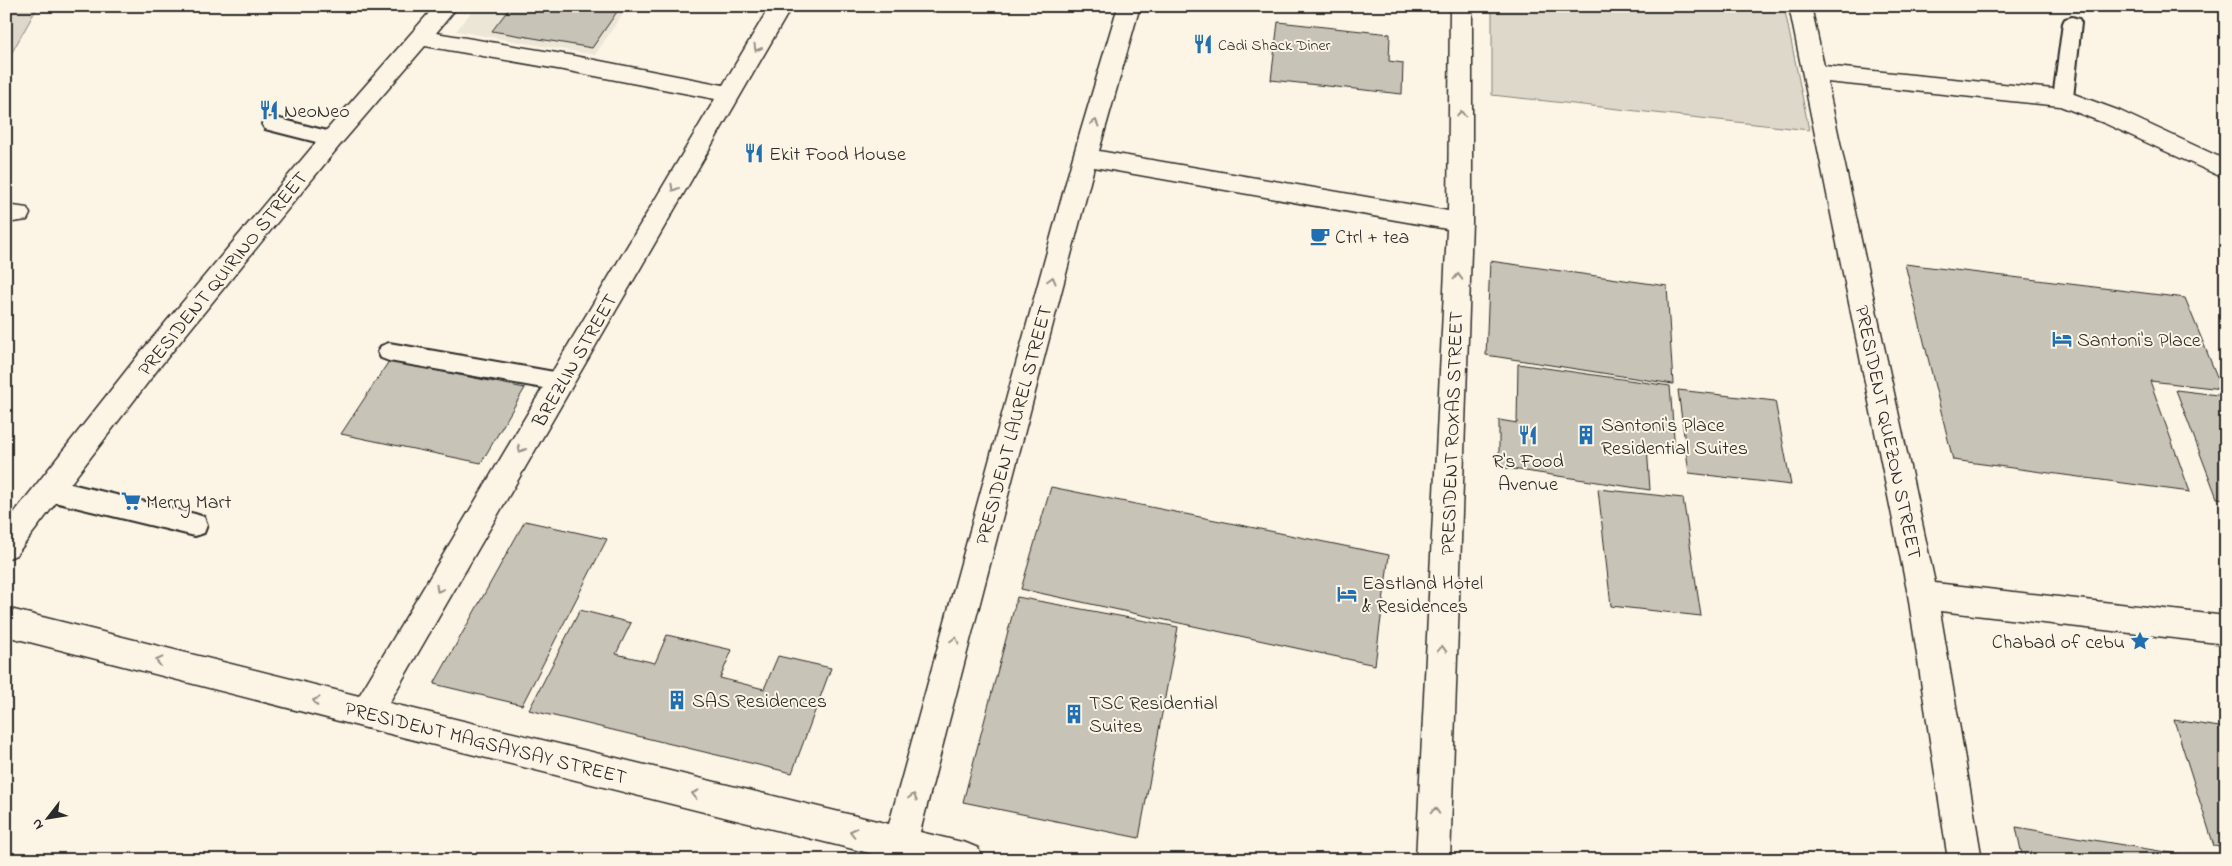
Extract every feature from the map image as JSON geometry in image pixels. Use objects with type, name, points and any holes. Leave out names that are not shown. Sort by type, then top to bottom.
[{"type":"street","name":"PRESIDENT QUIRINO STREET","points":[[6,546],[149,362],[332,139],[447,6]]},
{"type":"street","name":"BREZLIN STREET","points":[[366,714],[782,6]]},
{"type":"street","name":"PRESIDENT LAUREL STREET","points":[[900,844],[1085,157],[1129,6]]},
{"type":"street","name":"PRESIDENT ROXAS STREET","points":[[1433,860],[1460,222],[1462,6]]},
{"type":"street","name":"PRESIDENT QUEZON STREET","points":[[1800,6],[1923,595],[1965,860]]},
{"type":"street","points":[[421,38],[570,63],[730,94]]},
{"type":"street","points":[[1814,73],[2063,98],[2112,117],[2226,170]]},
{"type":"street","points":[[1085,157],[1460,222]]},
{"type":"street","points":[[1923,595],[2226,630]]},
{"type":"street","name":"PRESIDENT MAGSAYSAY STREET","points":[[6,622],[366,714],[966,860]]},
{"type":"lane","points":[[2063,98],[2072,23]]},
{"type":"lane","points":[[272,124],[332,139]]},
{"type":"lane","points":[[389,352],[560,382]]},
{"type":"lane","points":[[50,490],[196,525]]},
{"type":"shaded area","points":[[6,6],[38,6],[6,63]]},
{"type":"shaded area","points":[[476,6],[628,6],[595,55],[456,31]]},
{"type":"shaded area","points":[[1492,6],[1784,6],[1809,130],[1492,95]]},
{"type":"building","points":[[511,6],[621,6],[592,48],[492,31]]},
{"type":"building","points":[[2158,6],[2195,6],[2198,12]]},
{"type":"building","points":[[1278,22],[1390,34],[1389,61],[1403,63],[1402,94],[1271,80]]},
{"type":"building","points":[[1490,261],[1667,286],[1673,384],[1486,355]]},
{"type":"building","name":"Santoni's Place","points":[[1905,264],[2185,298],[2222,389],[2150,381],[2190,492],[1953,460]]},
{"type":"building","points":[[389,361],[525,388],[481,463],[341,434]]},
{"type":"building","name":"Santoni's Place Residential Suites","points":[[1518,364],[1670,386],[1675,450],[1647,446],[1650,490],[1499,467],[1499,420],[1517,423]]},
{"type":"building","points":[[1678,390],[1775,401],[1791,485],[1689,473]]},
{"type":"building","points":[[2176,390],[2226,396],[2226,499],[2217,498]]},
{"type":"building","name":"Eastland Hotel & Residences","points":[[1051,487],[1389,555],[1375,665],[1021,589]]},
{"type":"building","points":[[1598,489],[1683,498],[1701,616],[1611,606]]},
{"type":"building","points":[[525,521],[607,539],[522,705],[434,684]]},
{"type":"building","name":"TSC Residential Suites","points":[[1017,597],[1178,627],[1139,838],[963,802]]},
{"type":"building","name":"SAS Residences","points":[[580,610],[631,623],[616,654],[655,663],[667,635],[732,650],[720,678],[764,689],[778,656],[831,668],[792,773],[529,710]]},
{"type":"building","points":[[2174,720],[2226,728],[2226,848],[2214,846]]},
{"type":"building","points":[[2016,827],[2213,860],[2023,860]]},
{"type":"place","name":"Cadi Shack Diner","points":[[1203,44]]},
{"type":"place","name":"NeoNeo","points":[[269,110]]},
{"type":"place","name":"Ekit Food House","points":[[754,153]]},
{"type":"place","name":"Ctrl + tea","points":[[1320,236]]},
{"type":"place","name":"Santoni's Place","points":[[2062,339]]},
{"type":"place","name":"R's Food Avenue","points":[[1528,435]]},
{"type":"place","name":"Santoni's Place Residential Suites","points":[[1586,435]]},
{"type":"place","name":"Merry Mart","points":[[131,501]]},
{"type":"place","name":"Eastland Hotel & Residences","points":[[1347,594]]},
{"type":"place","name":"Chabad of cebu","points":[[2140,641]]},
{"type":"place","name":"SAS Residences","points":[[677,700]]},
{"type":"place","name":"TSC Residential Suites","points":[[1074,714]]}]
